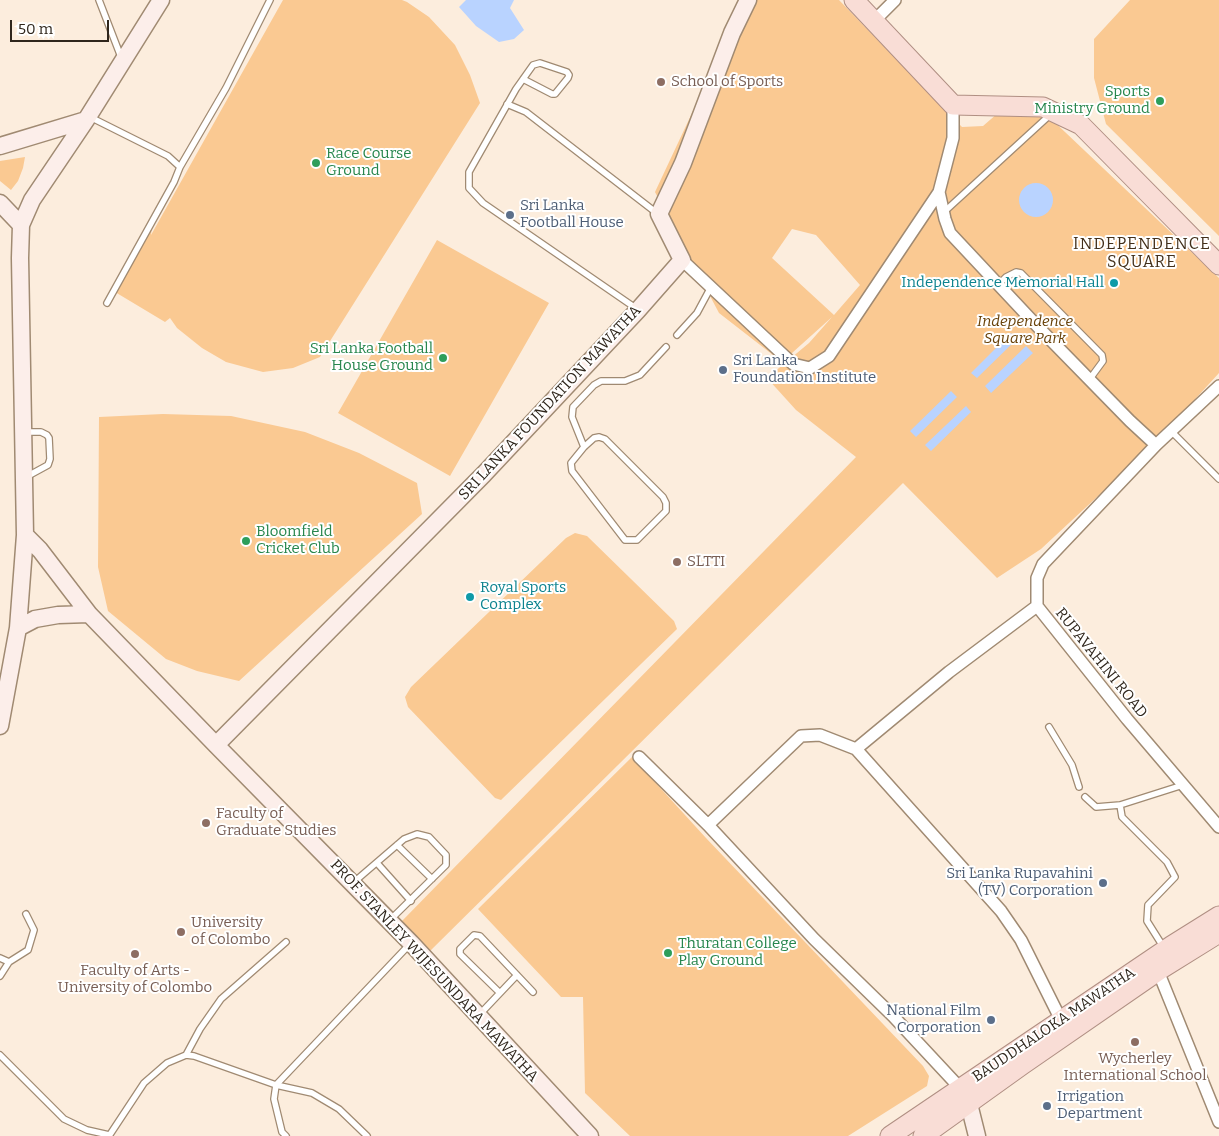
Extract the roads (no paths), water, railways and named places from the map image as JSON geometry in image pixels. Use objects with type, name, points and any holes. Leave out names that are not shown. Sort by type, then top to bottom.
[{"type":"main road","points":[[0,726],[18,628],[25,535],[20,258],[22,225],[32,200],[162,0]]},
{"type":"main road","points":[[682,260],[658,214],[683,163],[732,33],[748,0]]},
{"type":"main road","points":[[854,0],[953,105],[1043,107],[1081,125],[1219,265]]},
{"type":"main road","points":[[0,146],[87,118]]},
{"type":"main road","points":[[0,203],[22,225]]},
{"type":"main road","name":"SRI LANKA FOUNDATION MAWATHA","points":[[216,745],[484,474],[638,310],[682,260]]},
{"type":"main road","name":"PROF. STANLEY WIJESUNDARA MAWATHA","points":[[25,535],[40,550],[89,614],[389,920],[590,1136]]},
{"type":"main road","points":[[18,628],[36,619],[58,614],[89,614]]},
{"type":"main road","name":"BAUDDHALOKA MAWATHA","points":[[923,1136],[965,1097],[1061,1020],[1219,916]]},
{"type":"main road","name":"BAUDDHALOKA MAWATHA","points":[[890,1136],[1022,1065],[1158,971],[1219,933]]},
{"type":"main road","points":[[965,1097],[977,1136]]},
{"type":"street","points":[[874,21],[895,0]]},
{"type":"street","points":[[682,260],[793,364],[810,368],[829,356],[939,192],[953,138],[953,105]]},
{"type":"street","points":[[939,192],[950,233],[1089,380],[1156,445],[1219,386]]},
{"type":"street","name":"RUPAVAHINI ROAD","points":[[1156,445],[1043,564],[1037,578],[1037,606],[1127,719],[1219,827]]},
{"type":"street","points":[[856,749],[949,672],[1037,606]]},
{"type":"street","points":[[708,825],[801,736],[820,734],[856,749],[1001,910],[1021,940],[1061,1020]]},
{"type":"street","points":[[639,757],[708,825],[814,939],[893,1016],[965,1097]]},
{"type":"street","points":[[1158,971],[1219,1122]]},
{"type":"lane","points":[[99,0],[123,62]]},
{"type":"lane","points":[[107,303],[174,182],[180,167],[226,88],[270,0]]},
{"type":"lane","points":[[523,79],[555,94],[569,75],[567,72],[540,63],[533,65],[523,79],[507,104],[470,172],[470,188],[483,203],[638,310]]},
{"type":"lane","points":[[507,104],[526,112],[658,214]]},
{"type":"lane","points":[[944,212],[1053,112]]},
{"type":"lane","points":[[87,118],[168,156],[180,167]]},
{"type":"lane","points":[[998,285],[1006,277],[1016,272],[1022,273],[1102,355],[1103,362],[1089,380]]},
{"type":"lane","points":[[677,335],[697,313],[711,287]]},
{"type":"lane","points":[[584,447],[572,417],[573,407],[594,385],[601,381],[625,381],[640,375],[666,347]]},
{"type":"lane","points":[[23,432],[41,432],[46,435],[50,459],[48,466],[24,477]]},
{"type":"lane","points":[[1171,432],[1219,479]]},
{"type":"lane","points":[[594,438],[605,439],[663,497],[666,511],[637,540],[625,540],[572,471],[571,463],[584,447],[594,438]]},
{"type":"lane","points":[[1049,727],[1072,765],[1079,787]]},
{"type":"lane","points":[[1085,798],[1096,807],[1120,806],[1183,785]]},
{"type":"lane","points":[[1120,806],[1122,817],[1167,862],[1175,877],[1148,905],[1147,921],[1165,950]]},
{"type":"lane","points":[[352,883],[410,835],[418,834],[429,837],[446,855],[446,865],[411,901],[389,920]]},
{"type":"lane","points":[[397,845],[432,879]]},
{"type":"lane","points":[[377,863],[411,901]]},
{"type":"lane","points":[[0,976],[9,962],[28,950],[34,930],[26,914]]},
{"type":"lane","points":[[500,993],[460,954],[460,949],[474,935],[480,936],[533,992]]},
{"type":"lane","points":[[186,1055],[200,1029],[221,999],[286,942]]},
{"type":"lane","points":[[286,1136],[282,1132],[274,1099],[276,1085],[411,943]]},
{"type":"lane","points":[[0,958],[9,962]]},
{"type":"lane","points":[[478,1016],[517,975]]},
{"type":"lane","points":[[0,1055],[64,1119],[87,1130],[109,1135],[144,1083],[167,1063],[186,1055],[194,1056],[276,1085],[312,1093],[339,1109],[367,1136]]},
{"type":"water","points":[[466,0],[514,0],[510,8],[524,30],[514,39],[499,42],[476,26],[459,7]]},
{"type":"water","points":[[1036,183],[1043,184],[1048,188],[1052,193],[1052,207],[1048,212],[1043,216],[1036,217],[1029,216],[1024,212],[1020,207],[1019,200],[1020,193],[1024,188],[1029,184]]},
{"type":"water","points":[[1011,333],[1017,339],[977,378],[971,373]]},
{"type":"water","points":[[1026,346],[1033,353],[991,393],[985,386]]},
{"type":"water","points":[[951,391],[957,397],[916,437],[910,431]]},
{"type":"water","points":[[966,406],[971,412],[931,451],[925,445]]},
{"type":"place","name":"School of Sports","points":[[661,82]]},
{"type":"place","name":"Sports Ministry Ground","points":[[1160,101]]},
{"type":"place","name":"Race Course Ground","points":[[316,163]]},
{"type":"place","name":"Sri Lanka Football House","points":[[510,215]]},
{"type":"place","name":"Independence Memorial Hall","points":[[1114,283]]},
{"type":"place","name":"Sri Lanka Football House Ground","points":[[443,358]]},
{"type":"place","name":"Sri Lanka Foundation Institute","points":[[723,370]]},
{"type":"place","name":"Bloomfield Cricket Club","points":[[246,541]]},
{"type":"place","name":"SLTTI","points":[[677,562]]},
{"type":"place","name":"Royal Sports Complex","points":[[470,597]]},
{"type":"place","name":"Faculty of Graduate Studies","points":[[206,823]]},
{"type":"place","name":"Sri Lanka Rupavahini (TV) Corporation","points":[[1103,883]]},
{"type":"place","name":"University of Colombo","points":[[181,932]]},
{"type":"place","name":"Thuratan College Play Ground","points":[[668,953]]},
{"type":"place","name":"Faculty of Arts - University of Colombo","points":[[135,954]]},
{"type":"place","name":"National Film Corporation","points":[[991,1020]]},
{"type":"place","name":"Wycherley International School","points":[[1135,1042]]},
{"type":"place","name":"Irrigation Department","points":[[1047,1106]]},
{"type":"district","name":"INDEPENDENCE SQUARE","points":[[1142,254]]},
{"type":"park label","name":"Independence Square Park","points":[[1025,330]]}]
